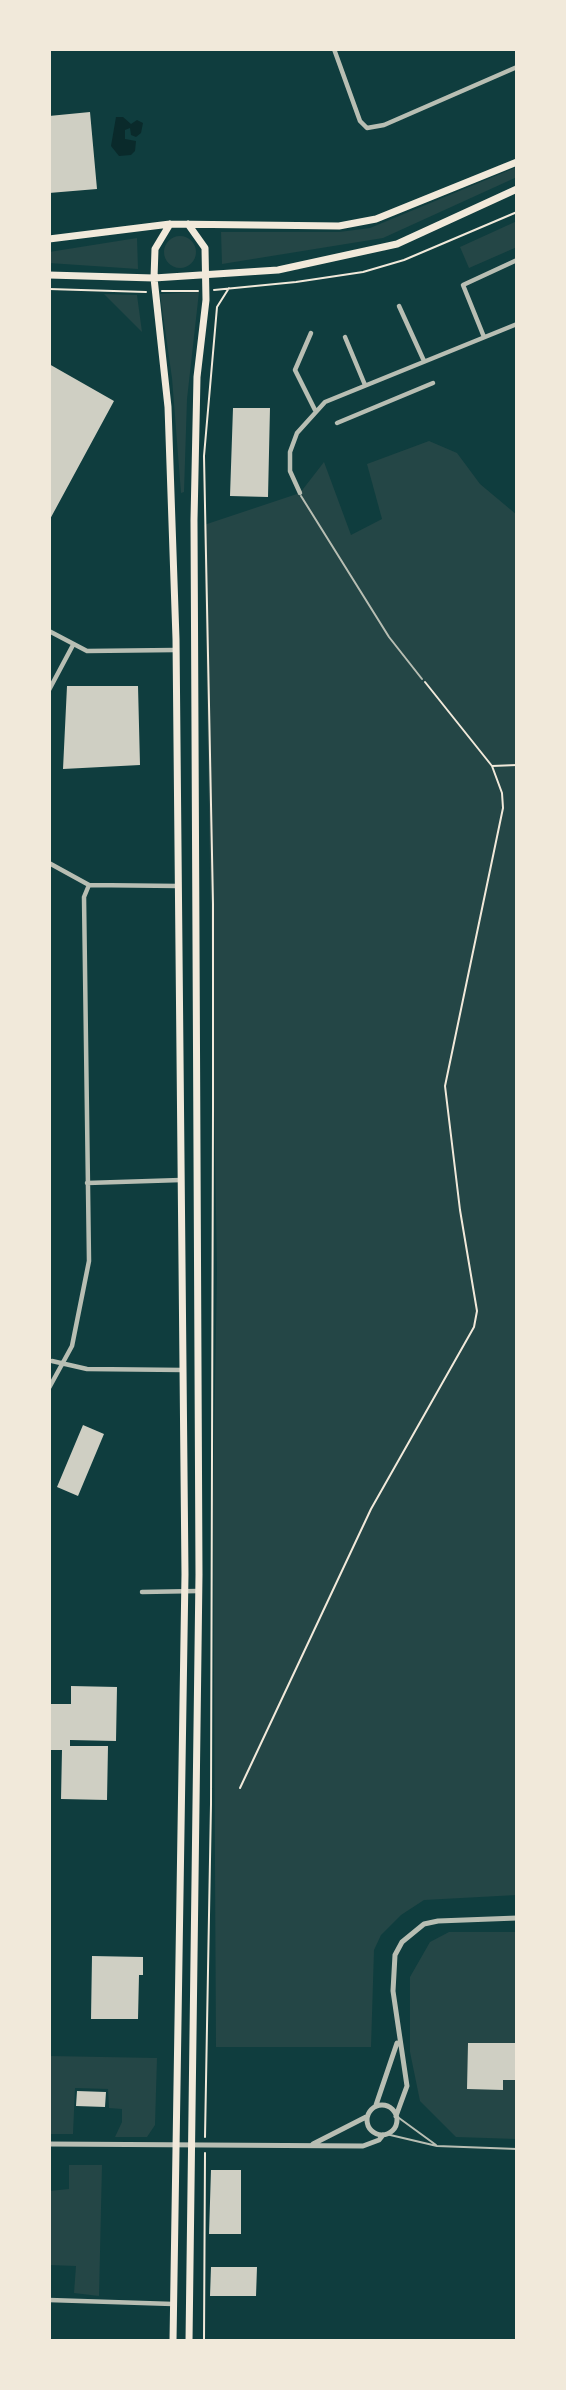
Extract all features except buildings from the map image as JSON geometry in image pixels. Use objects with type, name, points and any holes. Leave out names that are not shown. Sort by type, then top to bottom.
[{"type":"main road","points":[[49,239],[170,224],[339,226],[376,219],[517,162]]},
{"type":"main road","points":[[49,275],[154,278],[278,270],[397,244],[517,188]]},
{"type":"main road","points":[[170,224],[155,249],[154,278],[168,407],[175,650],[186,1591],[173,2341]]},
{"type":"main road","points":[[188,224],[202,240],[205,248],[206,299],[197,377],[194,520],[198,1591],[189,2341]]},
{"type":"street","points":[[334,49],[360,121],[366,128],[384,125],[517,67]]},
{"type":"street","points":[[484,337],[463,285],[517,260]]},
{"type":"street","points":[[398,306],[424,361]]},
{"type":"street","points":[[300,493],[290,471],[290,452],[296,433],[325,402],[517,324]]},
{"type":"street","points":[[311,333],[295,370],[315,410]]},
{"type":"street","points":[[345,337],[365,385]]},
{"type":"street","points":[[337,423],[433,383]]},
{"type":"street","points":[[49,631],[87,651],[175,650]]},
{"type":"street","points":[[49,690],[73,645]]},
{"type":"street","points":[[49,863],[89,885],[178,886]]},
{"type":"street","points":[[49,1388],[72,1346],[89,1261],[84,897],[89,885]]},
{"type":"street","points":[[87,1182],[181,1180]]},
{"type":"street","points":[[52,1361],[87,1369],[183,1370]]},
{"type":"street","points":[[142,1592],[198,1591]]},
{"type":"street","points":[[49,2144],[363,2146],[379,2140],[393,2130],[407,2086],[398,2040],[392,1971],[395,1955],[402,1942],[424,1924],[438,1921],[517,1918]]},
{"type":"street","points":[[310,2145],[366,2117],[376,2105],[398,2040]]},
{"type":"street","points":[[376,2105],[389,2106],[396,2116]]},
{"type":"street","points":[[366,2117],[370,2130],[385,2135]]},
{"type":"street","points":[[49,2300],[173,2304]]},
{"type":"lane","points":[[300,493],[389,637],[422,678]]},
{"type":"lane","points":[[396,2116],[437,2146]]},
{"type":"lane","points":[[385,2135],[437,2146],[517,2149]]},
{"type":"path","points":[[223,289],[363,272],[404,260],[517,212]]},
{"type":"path","points":[[204,2341],[211,1832],[213,904],[204,468],[206,410],[218,307],[229,288]]},
{"type":"path","points":[[49,289],[145,292]]},
{"type":"path","points":[[163,291],[199,290]]},
{"type":"path","points":[[240,1788],[371,1509],[474,1327],[477,1311],[460,1210],[446,1086],[503,808],[502,793],[492,766],[422,678]]},
{"type":"path","points":[[492,766],[517,765]]},
{"type":"shaded area","points":[[116,117],[123,117],[131,124],[137,120],[143,123],[141,133],[136,137],[131,135],[130,128],[125,130],[125,139],[136,141],[135,151],[131,155],[119,156],[111,146]]},
{"type":"shaded area","points":[[517,167],[517,177],[383,238],[222,264],[221,232],[339,232],[370,228]]},
{"type":"shaded area","points":[[517,221],[517,247],[469,268],[460,247]]},
{"type":"shaded area","points":[[180,236],[192,240],[196,252],[192,264],[180,268],[168,264],[164,252],[168,240]]},
{"type":"shaded area","points":[[137,238],[138,269],[49,263],[49,252]]},
{"type":"shaded area","points":[[199,292],[187,399],[184,492],[181,493],[172,378],[160,294]]},
{"type":"shaded area","points":[[104,294],[137,295],[142,332]]},
{"type":"shaded area","points":[[429,441],[457,453],[480,484],[517,515],[517,1895],[424,1900],[401,1915],[381,1935],[374,1950],[371,2047],[216,2047],[213,1499],[217,1270],[204,525],[300,493],[324,462],[351,535],[382,519],[367,464]]},
{"type":"shaded area","points":[[449,1932],[517,1932],[517,2139],[456,2137],[420,2101],[410,2052],[410,1977],[430,1942]]},
{"type":"shaded area","points":[[49,2056],[157,2058],[155,2125],[147,2137],[115,2137],[122,2122],[122,2109],[109,2108],[108,2089],[75,2088],[73,2134],[49,2134]]},
{"type":"shaded area","points":[[69,2165],[102,2165],[99,2296],[74,2293],[76,2266],[49,2265],[49,2191],[69,2189]]}]
